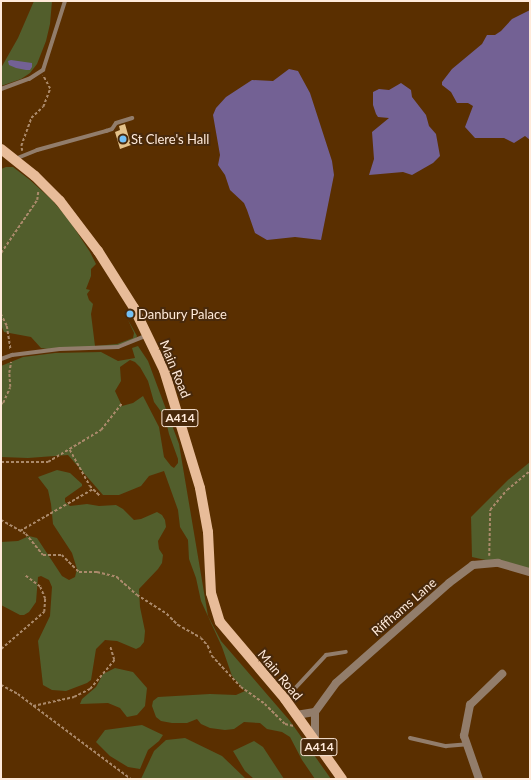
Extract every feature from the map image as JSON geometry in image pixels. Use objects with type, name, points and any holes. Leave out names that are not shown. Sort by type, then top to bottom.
[{"type":"main road","name":"Main Road","points":[[1,149],[41,182],[60,201],[98,252],[134,308],[164,370],[200,488],[208,532],[211,593],[220,622],[285,699],[296,715]]},
{"type":"main road","name":"A414","points":[[296,715],[342,779]]},
{"type":"street","name":"Riffhams Lane","points":[[315,712],[336,683],[449,583],[473,565],[498,564],[530,572]]},
{"type":"street","points":[[479,779],[464,736],[470,705],[502,674]]},
{"type":"street","points":[[296,715],[315,712],[315,740]]},
{"type":"lane","points":[[1,89],[29,79],[43,70],[65,1]]},
{"type":"lane","points":[[14,159],[23,154],[112,129],[116,123],[132,118]]},
{"type":"lane","points":[[1,359],[12,355],[60,349],[118,347],[148,335]]},
{"type":"lane","points":[[285,699],[326,655],[346,652]]},
{"type":"lane","points":[[410,738],[446,746],[466,744]]},
{"type":"path","points":[[23,154],[21,146],[31,118],[43,107],[50,89],[43,78],[43,70]]},
{"type":"path","points":[[1,253],[36,200],[41,182]]},
{"type":"path","points":[[1,314],[7,326],[12,355],[9,373],[10,387],[3,404],[1,404]]},
{"type":"path","points":[[1,462],[48,462],[101,430],[121,404]]},
{"type":"path","points":[[70,449],[93,489],[100,496]]},
{"type":"path","points":[[489,564],[490,510],[507,490],[530,471]]},
{"type":"path","points":[[20,531],[93,489]]},
{"type":"path","points":[[1,520],[26,534],[43,555],[62,555],[79,572],[97,572],[117,577],[137,595],[166,614],[178,625],[200,638],[208,646],[212,656],[225,671],[241,687],[265,704],[285,724],[298,727],[303,725]]},
{"type":"path","points":[[1,649],[44,612],[45,599],[40,587],[24,575]]},
{"type":"path","points":[[33,706],[74,698],[90,689],[114,660],[110,647]]},
{"type":"path","points":[[1,686],[18,694],[131,779]]},
{"type":"green space","points":[[34,1],[52,1],[50,24],[46,41],[37,64],[30,73],[21,79],[1,86],[1,68],[18,38]]},
{"type":"green space","points":[[13,167],[52,200],[69,220],[96,264],[91,269],[91,276],[86,289],[90,290],[87,294],[89,300],[93,304],[91,314],[95,346],[117,344],[133,338],[134,333],[128,320],[137,336],[135,340],[117,346],[48,349],[41,348],[31,337],[4,332],[1,325],[1,169]]},
{"type":"green space","points":[[138,346],[148,361],[179,444],[208,616],[221,641],[290,721],[331,779],[315,779],[302,760],[290,737],[282,732],[267,729],[260,723],[244,722],[234,729],[225,730],[210,728],[201,724],[197,719],[187,723],[172,723],[161,721],[156,717],[152,706],[153,701],[158,697],[210,694],[236,695],[245,691],[232,676],[222,647],[201,601],[196,578],[189,559],[188,540],[180,527],[178,510],[164,471],[149,476],[141,486],[119,495],[103,495],[68,455],[28,458],[1,457],[1,366],[23,357],[55,353],[101,352],[118,361],[135,358],[132,348]],"holes":[[[130,360],[135,362],[140,367],[148,381],[154,402],[165,417],[169,434],[178,459],[178,463],[174,468],[164,457],[159,427],[143,396],[133,403],[122,406],[115,391],[121,381],[120,367]]]},
{"type":"green space","points":[[530,462],[530,570],[472,557],[471,517],[508,480]]},
{"type":"green space","points":[[57,470],[70,473],[82,484],[82,486],[65,498],[65,502],[70,506],[87,504],[99,506],[116,505],[123,509],[134,520],[141,519],[157,512],[162,515],[165,520],[166,527],[158,541],[159,549],[163,555],[162,563],[139,589],[140,607],[145,631],[144,642],[136,649],[117,641],[105,640],[96,649],[91,680],[66,691],[52,690],[43,685],[38,641],[50,616],[52,587],[49,580],[41,576],[38,577],[36,602],[29,612],[24,615],[20,615],[1,605],[1,542],[18,541],[29,536],[37,538],[62,576],[69,580],[75,577],[77,569],[72,553],[53,524],[48,490],[38,477]]},
{"type":"green space","points":[[115,668],[133,672],[147,688],[145,706],[137,715],[127,717],[120,708],[108,703],[80,704],[82,699],[96,687],[103,674]]},
{"type":"green space","points":[[142,725],[163,735],[159,741],[148,750],[140,769],[128,767],[110,756],[96,742],[105,730]]},
{"type":"green space","points":[[185,738],[222,756],[246,779],[141,779],[154,751],[166,740]]},
{"type":"green space","points":[[254,741],[263,747],[284,779],[254,779],[245,771],[233,751]]},
{"type":"shaded area","points":[[530,10],[530,140],[525,136],[514,143],[504,138],[475,138],[465,127],[473,106],[468,103],[457,103],[451,92],[442,85],[442,82],[452,69],[482,44],[487,35],[495,35],[512,19]]},
{"type":"shaded area","points":[[11,60],[32,63],[32,67],[30,70],[16,68],[9,65],[8,61]]},
{"type":"shaded area","points":[[289,69],[298,71],[310,93],[332,161],[334,175],[321,240],[295,237],[267,240],[255,233],[244,203],[230,190],[225,175],[218,165],[220,155],[213,115],[216,108],[226,97],[252,80],[273,81]]},
{"type":"shaded area","points":[[401,83],[411,90],[412,97],[426,115],[429,126],[436,134],[440,156],[433,163],[412,175],[403,172],[369,175],[374,159],[372,132],[389,118],[378,117],[376,114],[373,105],[373,92],[379,89],[389,90]]},
{"type":"building","name":"St Clere's Hall","points":[[125,124],[131,145],[120,149],[115,132],[120,130],[119,126]]},
{"type":"place","name":"St Clere's Hall","points":[[123,139]]},
{"type":"place","name":"Danbury Palace","points":[[130,314]]}]
